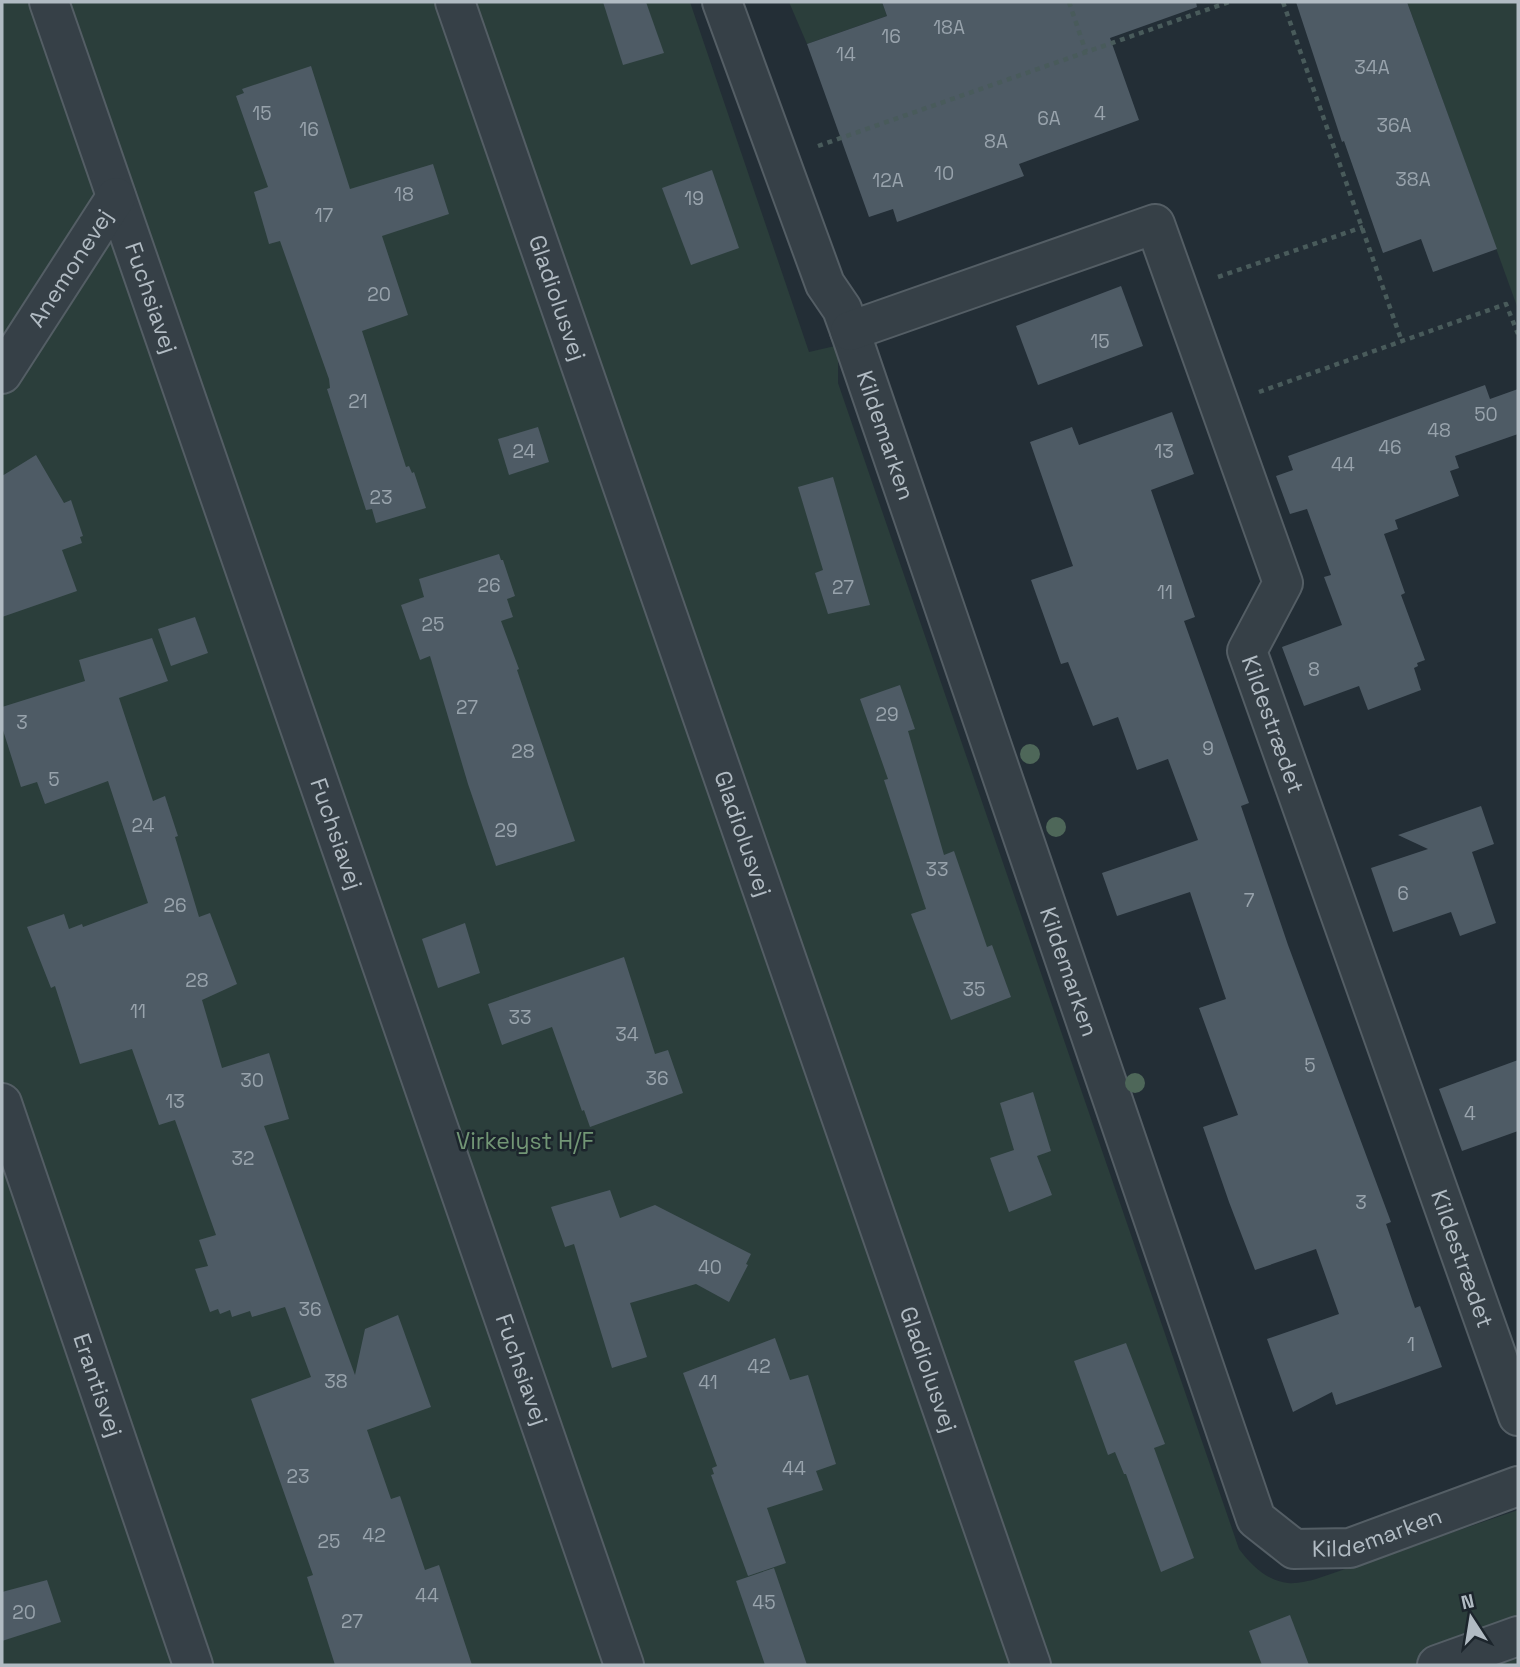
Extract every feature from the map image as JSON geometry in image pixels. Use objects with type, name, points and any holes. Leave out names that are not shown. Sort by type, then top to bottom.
[{"type":"street","name":"Fuchsiavej","points":[[49,2],[624,1665]]},
{"type":"street","name":"Gladiolusvej","points":[[455,2],[1031,1665]]},
{"type":"street","name":"Kildemarken","points":[[722,2],[825,284],[842,309],[850,331],[1256,1519],[1294,1549],[1350,1548],[1518,1486]]},
{"type":"street","name":"Anemonevej","points":[[2,374],[116,197]]},
{"type":"street","name":"Kildestrædet","points":[[850,331],[1155,224],[1283,583],[1247,651],[1518,1416]]},
{"type":"street","name":"Erantisvej","points":[[2,1103],[194,1665]]},
{"type":"street","points":[[1437,1665],[1518,1636]]},
{"type":"path","points":[[1069,2],[1086,52]]},
{"type":"path","points":[[781,159],[1228,2]]},
{"type":"path","points":[[1283,2],[1402,342]]},
{"type":"path","points":[[1178,292],[1363,227]]},
{"type":"path","points":[[1219,406],[1506,304],[1518,334]]},
{"type":"green space","name":"Virkelyst H/F","points":[[2,2],[690,2],[809,352],[835,346],[838,354],[838,383],[1239,1549],[1266,1576],[1280,1582],[1299,1583],[1518,1510],[1518,1665],[2,1665]]},
{"type":"green space","points":[[789,2],[882,2],[887,16],[807,44]]},
{"type":"green space","points":[[1407,2],[1518,2],[1518,309]]},
{"type":"building","points":[[603,2],[646,2],[664,53],[623,65]]},
{"type":"building","points":[[882,2],[1196,2],[1197,7],[1110,38],[1139,120],[1019,164],[1024,176],[897,222],[893,209],[869,217],[807,44],[887,16]]},
{"type":"building","points":[[1296,2],[1407,2],[1497,249],[1433,272],[1421,239],[1383,253],[1344,141],[1342,142]]},
{"type":"building","points":[[311,66],[350,189],[433,164],[449,214],[382,236],[408,315],[362,331],[406,467],[409,466],[412,473],[414,472],[426,508],[376,523],[372,509],[366,510],[327,389],[330,388],[329,379],[280,241],[269,244],[254,192],[268,187],[236,96],[244,93],[242,89]]},
{"type":"building","points":[[712,170],[739,248],[691,265],[662,188]]},
{"type":"building","points":[[1121,286],[1143,346],[1038,385],[1016,326]]},
{"type":"building","points":[[1485,385],[1490,399],[1518,389],[1518,434],[1455,456],[1459,468],[1450,471],[1459,496],[1395,520],[1398,529],[1384,534],[1405,593],[1401,595],[1425,660],[1417,663],[1418,666],[1414,668],[1421,690],[1368,710],[1359,686],[1304,706],[1282,647],[1342,625],[1324,577],[1331,575],[1307,509],[1290,514],[1276,476],[1293,470],[1288,456]]},
{"type":"building","points":[[1172,412],[1194,474],[1151,490],[1195,617],[1184,621],[1249,803],[1241,806],[1288,945],[1391,1222],[1386,1224],[1415,1308],[1420,1306],[1442,1367],[1336,1405],[1332,1392],[1293,1412],[1267,1339],[1339,1314],[1316,1249],[1255,1270],[1229,1202],[1203,1127],[1238,1115],[1199,1008],[1226,999],[1190,892],[1117,916],[1102,873],[1198,840],[1168,759],[1137,770],[1118,717],[1093,726],[1068,662],[1061,664],[1031,580],[1073,566],[1030,442],[1072,427],[1079,445]]},
{"type":"building","points":[[538,427],[549,462],[509,475],[498,439]]},
{"type":"building","points":[[36,455],[64,503],[71,500],[83,536],[80,537],[82,543],[62,550],[77,591],[2,617],[2,476]]},
{"type":"building","points":[[833,477],[870,605],[828,614],[815,573],[823,570],[798,487]]},
{"type":"building","points":[[499,554],[515,596],[507,599],[513,617],[501,621],[575,841],[496,866],[468,784],[430,656],[420,660],[401,605],[424,597],[419,579]]},
{"type":"building","points":[[195,617],[208,653],[171,666],[158,629]]},
{"type":"building","points":[[152,638],[168,681],[119,698],[153,801],[165,796],[199,917],[210,913],[237,984],[202,1000],[222,1068],[269,1053],[289,1119],[264,1126],[355,1375],[365,1329],[398,1315],[431,1407],[367,1430],[391,1499],[400,1496],[425,1570],[439,1565],[472,1665],[335,1665],[307,1577],[313,1575],[251,1399],[311,1377],[285,1307],[252,1317],[250,1311],[232,1317],[230,1310],[220,1314],[218,1309],[210,1312],[195,1269],[208,1266],[199,1240],[216,1235],[175,1120],[159,1125],[132,1049],[80,1064],[55,986],[51,988],[27,927],[64,914],[69,929],[82,924],[83,927],[148,903],[108,781],[45,804],[37,782],[21,787],[2,727],[2,707],[85,681],[79,660]]},
{"type":"building","points":[[900,685],[915,729],[908,731],[944,855],[954,851],[987,947],[992,945],[1011,997],[951,1020],[911,914],[926,909],[884,780],[888,779],[860,699]]},
{"type":"building","points":[[1481,806],[1494,844],[1472,852],[1496,923],[1460,936],[1451,912],[1393,932],[1371,868],[1428,849],[1398,835]]},
{"type":"building","points":[[465,923],[480,973],[438,988],[422,939]]},
{"type":"building","points":[[624,957],[655,1054],[668,1050],[683,1093],[590,1127],[552,1027],[502,1045],[488,1004]]},
{"type":"building","points":[[1518,1060],[1518,1131],[1462,1151],[1439,1089]]},
{"type":"building","points":[[1033,1092],[1051,1151],[1037,1156],[1052,1195],[1009,1212],[990,1158],[1014,1150],[1000,1103]]},
{"type":"building","points":[[610,1190],[620,1218],[655,1205],[751,1254],[729,1302],[696,1284],[630,1303],[647,1357],[612,1368],[574,1244],[565,1247],[551,1207]]},
{"type":"building","points":[[775,1338],[790,1380],[808,1375],[836,1464],[816,1471],[823,1490],[767,1508],[786,1563],[748,1576],[711,1475],[714,1474],[712,1468],[717,1466],[683,1373]]},
{"type":"building","points":[[1126,1343],[1165,1444],[1154,1448],[1194,1558],[1161,1572],[1126,1474],[1115,1452],[1108,1455],[1074,1361]]},
{"type":"building","points":[[774,1568],[807,1665],[765,1665],[736,1581]]},
{"type":"building","points":[[47,1580],[61,1622],[2,1641],[2,1592]]},
{"type":"building","points":[[1290,1615],[1309,1665],[1262,1665],[1249,1631]]}]
